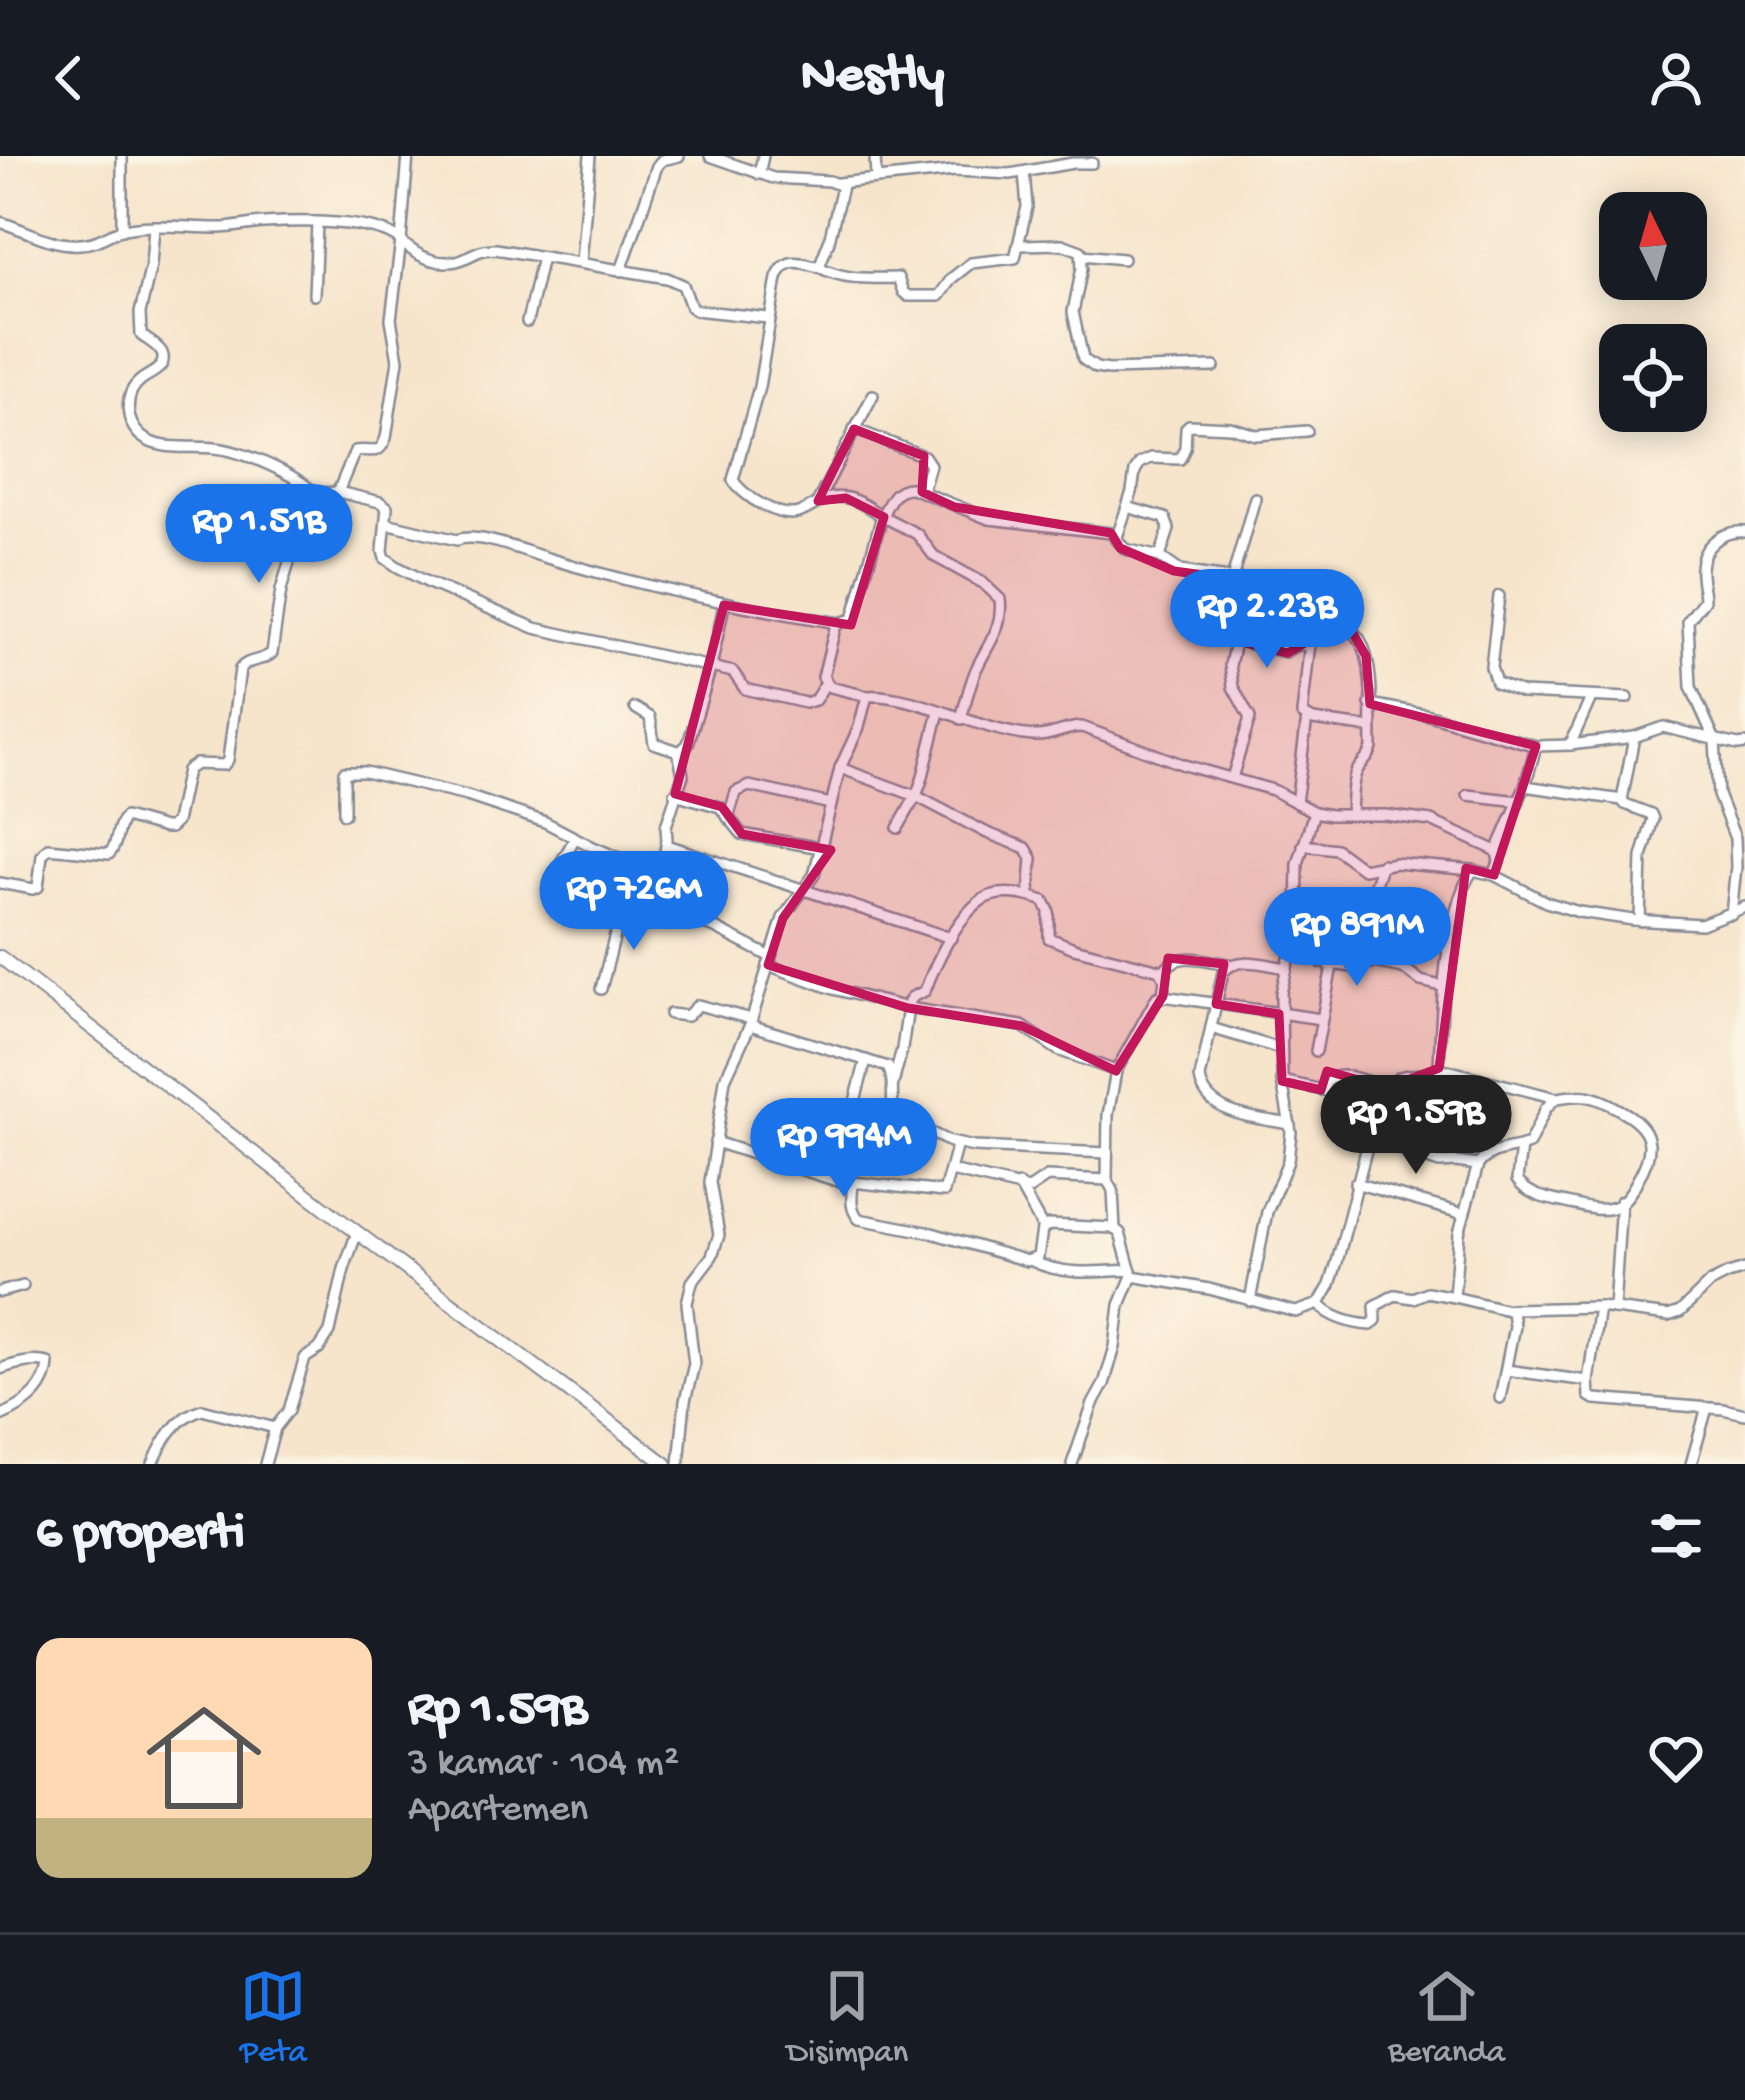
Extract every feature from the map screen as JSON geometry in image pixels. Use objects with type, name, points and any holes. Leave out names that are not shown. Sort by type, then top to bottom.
[{"type":"main road","points":[[0,957],[666,1464]]},
{"type":"street","points":[[122,156],[122,230]]},
{"type":"street","points":[[338,493],[355,451],[378,451],[386,438],[398,360],[391,319],[408,156]]},
{"type":"street","points":[[581,262],[590,156]]},
{"type":"street","points":[[646,156],[662,160],[679,156]]},
{"type":"street","points":[[710,156],[773,178],[838,183],[955,171],[1024,172],[1072,159],[1092,164]]},
{"type":"street","points":[[759,174],[763,156]]},
{"type":"street","points":[[875,156],[876,179]]},
{"type":"street","points":[[621,271],[662,160]]},
{"type":"street","points":[[961,719],[975,671],[998,629],[1000,596],[934,556],[917,534],[846,498],[818,501],[799,514],[767,506],[735,486],[736,464],[759,387],[768,318],[784,264],[791,261],[868,280],[898,278],[908,296],[936,297],[971,263],[1017,256],[1027,207],[1024,172]]},
{"type":"street","points":[[819,267],[842,193],[838,183]]},
{"type":"street","points":[[0,222],[53,242],[79,244],[122,230],[178,225],[337,224],[391,233],[419,256],[446,262],[488,248],[677,280],[695,310],[768,318]]},
{"type":"street","points":[[314,295],[317,224]]},
{"type":"street","points":[[154,227],[139,323],[141,335],[161,352],[163,362],[140,380],[128,407],[134,428],[145,439],[221,448],[271,466],[316,494],[338,493],[380,502],[386,508],[385,557],[429,583],[536,628],[733,672],[745,689],[806,703],[825,684]]},
{"type":"street","points":[[1020,245],[1071,245],[1082,255],[1073,312],[1088,365],[1109,370],[1214,367]]},
{"type":"street","points":[[1082,255],[1123,259]]},
{"type":"street","points":[[527,322],[542,257]]},
{"type":"street","points":[[818,501],[873,395]]},
{"type":"street","points":[[1116,540],[1135,471],[1150,458],[1180,459],[1189,425],[1230,427],[1256,436],[1307,431]]},
{"type":"street","points":[[854,429],[923,456],[930,465],[922,492]]},
{"type":"street","points":[[386,523],[457,540],[491,542],[724,605],[839,623],[853,619],[882,516],[896,491],[912,488],[989,519],[1111,533],[1125,549],[1160,557],[1180,572],[1311,587],[1314,596],[1302,714],[1371,728]]},
{"type":"street","points":[[0,883],[38,887],[42,855],[48,848],[109,854],[125,818],[170,828],[176,822],[188,770],[196,764],[217,766],[228,760],[240,669],[272,653],[287,568],[306,503],[316,494]]},
{"type":"street","points":[[1232,579],[1255,498]]},
{"type":"street","points":[[1127,507],[1165,518],[1168,529],[1160,557]]},
{"type":"street","points":[[1731,914],[1735,838],[1718,795],[1714,740],[1691,687],[1688,621],[1704,600],[1700,571],[1704,553],[1720,537],[1745,532]]},
{"type":"street","points":[[1232,778],[1250,718],[1233,687],[1230,664],[1247,581]]},
{"type":"street","points":[[1499,596],[1493,680],[1522,693],[1628,698]]},
{"type":"street","points":[[680,753],[688,744],[711,667],[724,605]]},
{"type":"street","points":[[1241,610],[1312,618],[1351,630],[1360,639],[1366,656],[1370,757],[1355,775],[1351,815]]},
{"type":"street","points":[[825,684],[828,650],[839,623]]},
{"type":"street","points":[[1234,640],[1286,652],[1309,645]]},
{"type":"street","points":[[825,684],[1034,736],[1082,727],[1155,755],[1273,790],[1314,812],[1431,821],[1497,851]]},
{"type":"street","points":[[679,1464],[693,1371],[686,1304],[692,1282],[712,1256],[719,1235],[710,1182],[727,1070],[751,1022],[783,918],[814,875],[840,768],[867,696]]},
{"type":"street","points":[[1570,745],[1591,698]]},
{"type":"street","points":[[1370,704],[1446,719],[1535,746],[1634,737],[1663,727],[1745,745]]},
{"type":"street","points":[[635,708],[650,717],[654,743],[680,753],[683,775],[646,910]]},
{"type":"street","points":[[898,829],[916,796],[939,712]]},
{"type":"street","points":[[1296,803],[1307,718]]},
{"type":"street","points":[[1622,800],[1634,737]]},
{"type":"street","points":[[1495,875],[1497,851],[1525,786],[1535,746]]},
{"type":"street","points":[[840,768],[916,796],[1026,848],[1032,858],[1029,896]]},
{"type":"street","points":[[344,814],[344,772],[365,772],[467,796],[545,822],[658,874]]},
{"type":"street","points":[[728,818],[736,792],[749,786],[831,804]]},
{"type":"street","points":[[1525,786],[1622,800],[1651,814],[1642,857],[1640,921]]},
{"type":"street","points":[[675,794],[720,807],[742,834],[821,848]]},
{"type":"street","points":[[1468,795],[1519,801]]},
{"type":"street","points":[[1250,1301],[1267,1212],[1288,1161],[1281,992],[1297,925],[1298,864],[1314,812]]},
{"type":"street","points":[[575,838],[559,866],[563,879],[623,904],[713,927],[770,961],[833,989],[908,1008],[1022,1026],[1058,1050],[1116,1071]]},
{"type":"street","points":[[667,845],[951,938]]},
{"type":"street","points":[[1303,845],[1336,849],[1359,868],[1382,864],[1473,870],[1495,875],[1546,902],[1640,921],[1701,924],[1745,907]]},
{"type":"street","points":[[1382,864],[1369,901],[1371,917],[1450,949]]},
{"type":"street","points":[[853,1183],[851,1202],[859,1219],[1041,1265],[1132,1273],[1297,1312],[1319,1304],[1337,1262],[1355,1183],[1387,1088],[1397,1077],[1434,1073],[1439,1068],[1450,949],[1462,886],[1473,870]]},
{"type":"street","points":[[894,1120],[893,1084],[912,997],[925,991],[943,949],[979,902],[1007,894],[1044,901],[1052,940],[1163,971]]},
{"type":"street","points":[[601,989],[623,904]]},
{"type":"street","points":[[1297,925],[1318,928],[1316,958],[1321,963],[1353,967],[1374,962],[1403,968],[1421,981],[1445,987]]},
{"type":"street","points":[[1163,996],[1163,971],[1178,958],[1287,968]]},
{"type":"street","points":[[1229,964],[1222,972],[1200,1078],[1202,1091],[1240,1114],[1290,1124]]},
{"type":"street","points":[[1316,1051],[1332,966]]},
{"type":"street","points":[[1115,1230],[1107,1180],[1108,1115],[1116,1071],[1154,1001],[1163,996],[1322,1019]]},
{"type":"street","points":[[670,1014],[682,1018],[698,1005],[888,1067],[893,1084]]},
{"type":"street","points":[[1211,1028],[1281,1049]]},
{"type":"street","points":[[834,1180],[866,1060]]},
{"type":"street","points":[[1439,1068],[1556,1098],[1585,1096],[1641,1121],[1648,1133],[1647,1165],[1631,1192],[1615,1207],[1597,1209],[1536,1195],[1518,1184],[1521,1147]]},
{"type":"street","points":[[1322,1090],[1333,1076],[1387,1088]]},
{"type":"street","points":[[1282,1081],[1381,1103]]},
{"type":"street","points":[[1454,1297],[1459,1234],[1478,1165],[1497,1151],[1529,1144],[1540,1118],[1556,1098]]},
{"type":"street","points":[[854,1109],[921,1127],[957,1144],[1107,1153]]},
{"type":"street","points":[[1369,1139],[1439,1163],[1478,1165]]},
{"type":"street","points":[[715,1142],[834,1180],[940,1192],[946,1189],[957,1144]]},
{"type":"street","points":[[950,1172],[1033,1188],[1047,1177],[1107,1180]]},
{"type":"street","points":[[1355,1183],[1464,1214]]},
{"type":"street","points":[[1019,1185],[1043,1228],[1038,1257],[1033,1261]]},
{"type":"street","points":[[1614,1309],[1621,1201]]},
{"type":"street","points":[[1043,1228],[1115,1230],[1124,1239],[1132,1273],[1120,1305],[1106,1378],[1072,1464]]},
{"type":"street","points":[[265,1464],[275,1428],[288,1414],[305,1358],[330,1332],[357,1232]]},
{"type":"street","points":[[1319,1304],[1327,1312],[1365,1325],[1375,1323],[1376,1306],[1391,1296],[1413,1298],[1427,1292],[1510,1309],[1599,1307],[1676,1314],[1709,1283],[1745,1269]]},
{"type":"street","points":[[0,1292],[23,1286]]},
{"type":"street","points":[[1599,1307],[1588,1396],[1745,1414]]},
{"type":"street","points":[[1501,1398],[1514,1326],[1510,1309]]},
{"type":"street","points":[[0,1369],[36,1362],[49,1365],[38,1390],[0,1416]]},
{"type":"street","points":[[1506,1370],[1588,1381]]},
{"type":"street","points":[[153,1464],[171,1431],[202,1408],[275,1428]]},
{"type":"street","points":[[1691,1464],[1707,1408]]},
{"type":"highlighted area","points":[[854,429],[924,456],[922,492],[955,507],[1111,533],[1120,548],[1174,571],[1248,581],[1234,640],[1288,653],[1310,640],[1312,618],[1351,630],[1366,656],[1370,704],[1536,746],[1494,875],[1466,868],[1439,1068],[1387,1088],[1327,1071],[1321,1090],[1282,1081],[1279,1014],[1216,1004],[1224,964],[1168,958],[1163,996],[1116,1071],[1022,1026],[908,1008],[768,965],[783,918],[831,850],[742,834],[722,807],[675,794],[724,605],[851,625],[884,517],[846,498],[818,501]]}]
